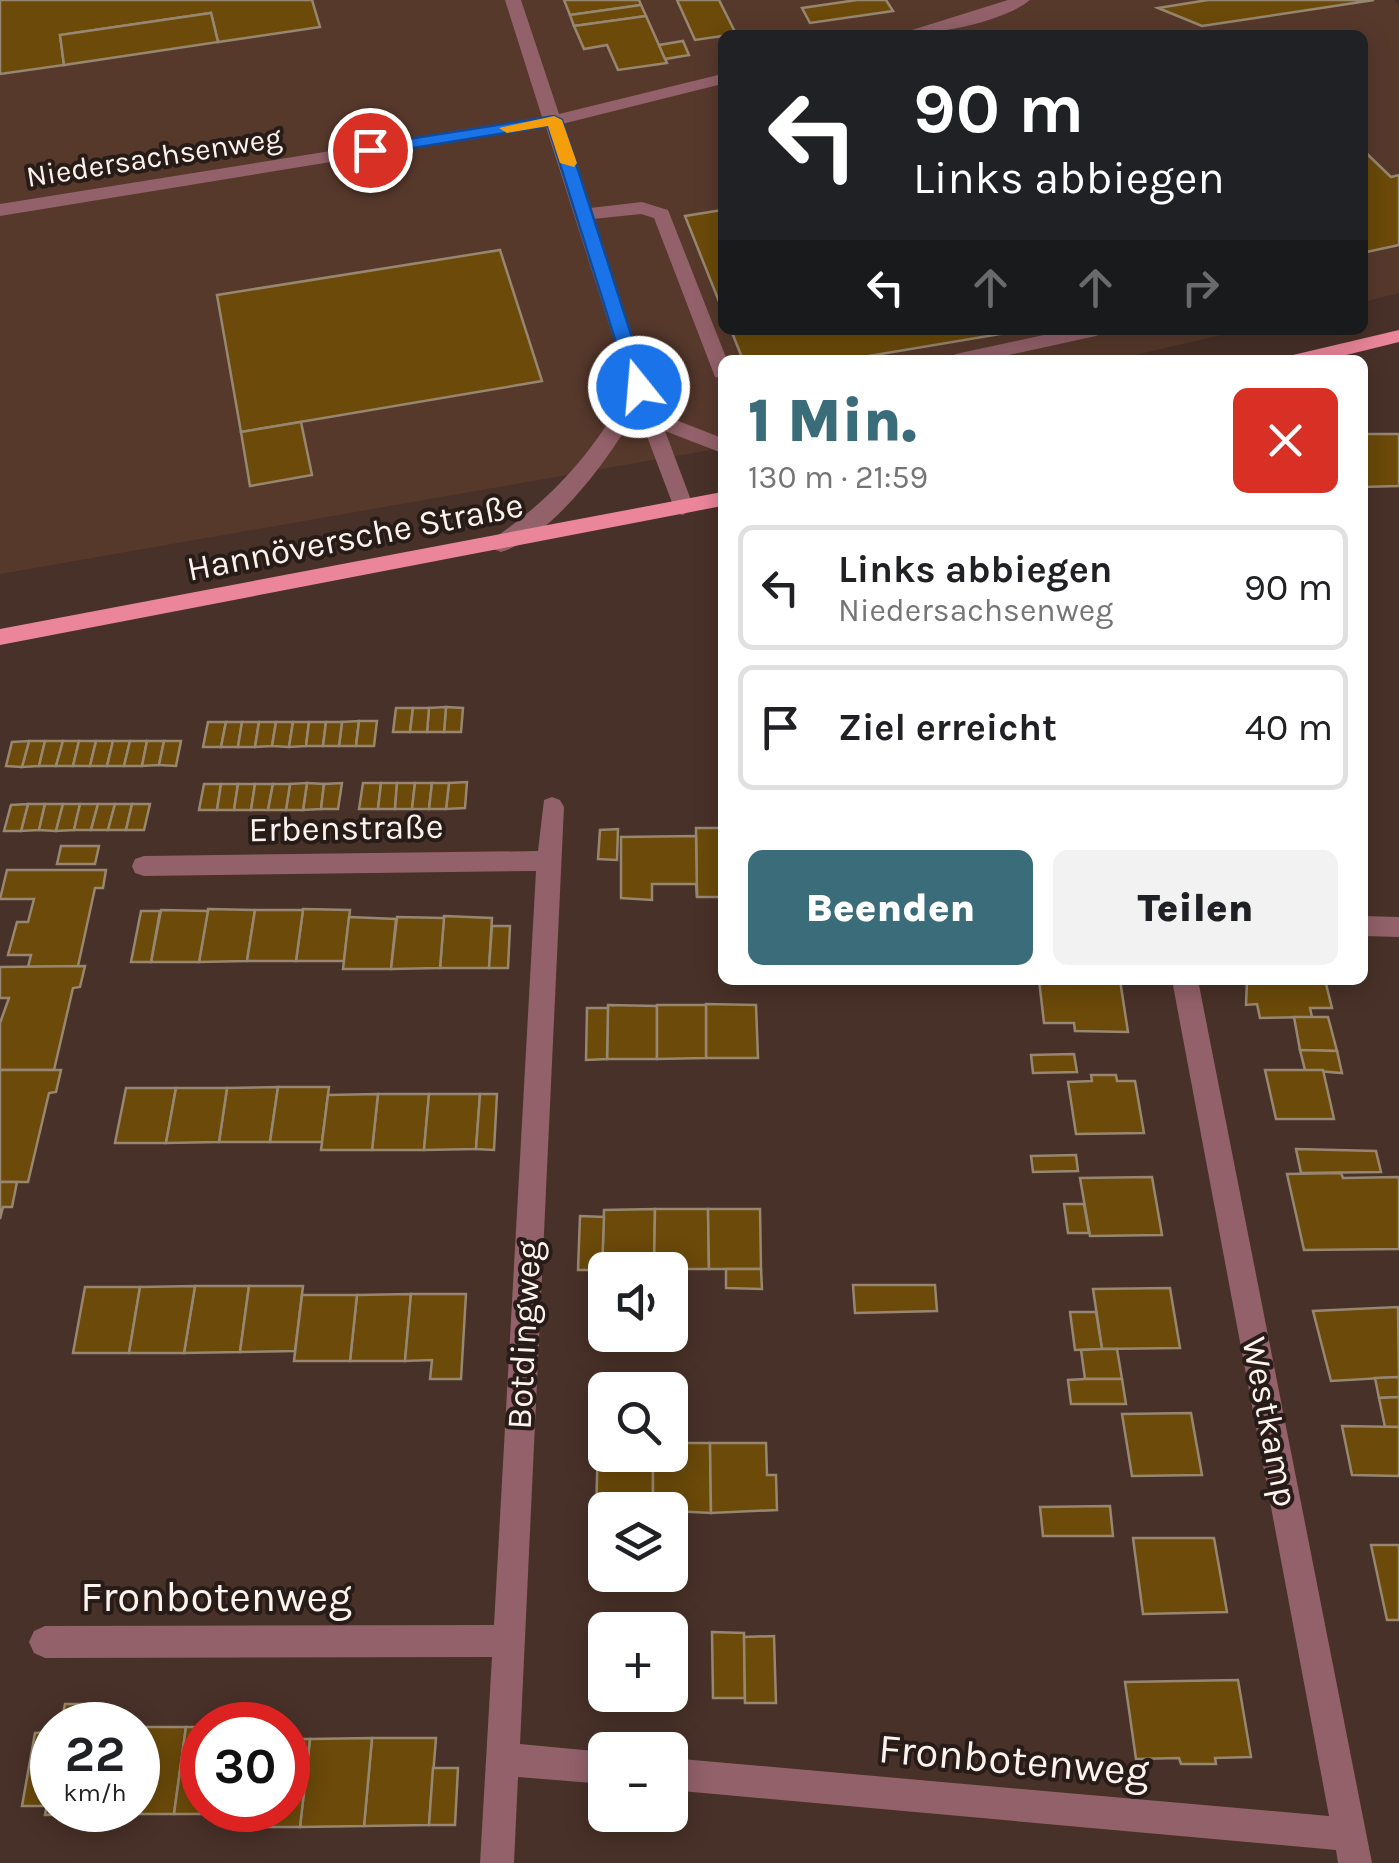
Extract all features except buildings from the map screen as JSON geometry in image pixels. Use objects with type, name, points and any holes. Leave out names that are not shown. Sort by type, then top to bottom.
[{"type":"main road","points":[[1321,355],[1399,336]]},
{"type":"main road","name":"Hannöversche Straße","points":[[0,637],[718,500]]},
{"type":"street","points":[[513,0],[639,387],[683,508]]},
{"type":"street","points":[[923,30],[1022,0]]},
{"type":"street","name":"Niedersachsenweg","points":[[0,210],[554,120],[718,79]]},
{"type":"street","points":[[585,214],[642,208],[662,214],[718,361]]},
{"type":"street","points":[[979,355],[1073,335]]},
{"type":"street","points":[[501,544],[539,520],[592,468],[617,431],[639,387]]},
{"type":"street","points":[[650,417],[718,444]]},
{"type":"street","name":"Botdingweg","points":[[498,1863],[552,807]]},
{"type":"street","name":"Erbenstraße","points":[[144,866],[549,860]]},
{"type":"street","points":[[1368,926],[1399,927]]},
{"type":"street","name":"Westkamp","points":[[1186,985],[1353,1849]]},
{"type":"street","name":"Fronbotenweg","points":[[46,1642],[507,1641]]},
{"type":"street","points":[[503,1759],[588,1766]]},
{"type":"street","name":"Fronbotenweg","points":[[688,1776],[1353,1849]]},
{"type":"shaded area","points":[[0,0],[1394,0],[1399,6],[1399,293],[1368,301],[1368,30],[718,30],[718,335],[1221,335],[1135,355],[718,355],[718,449],[0,574]]},
{"type":"slow traffic","points":[[507,128],[554,120],[568,163]]},
{"type":"route","points":[[370,150],[554,120],[639,387]]}]
